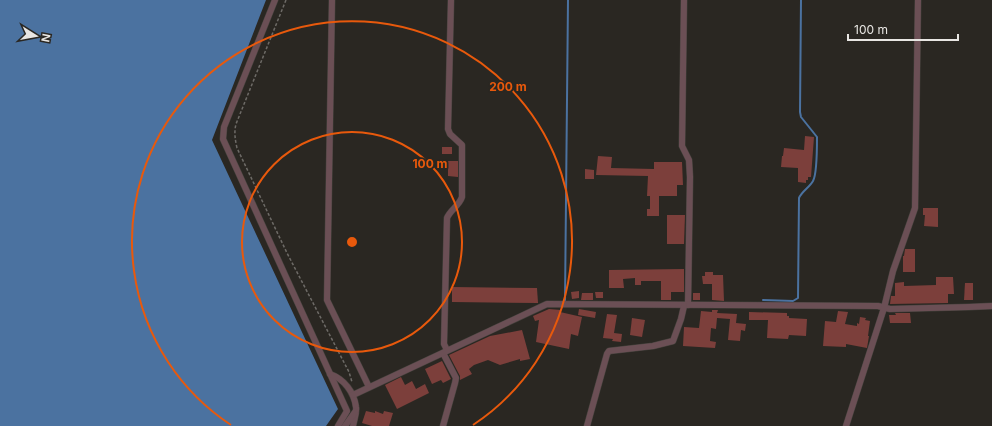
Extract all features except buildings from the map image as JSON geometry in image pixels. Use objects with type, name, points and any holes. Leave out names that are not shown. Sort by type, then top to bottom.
[{"type":"street","points":[[275,0],[224,127],[223,139],[347,411],[338,426]]},
{"type":"street","points":[[332,0],[327,300],[369,387]]},
{"type":"street","points":[[443,426],[456,378],[445,351],[444,344],[447,218],[460,202],[462,197],[462,145],[450,134],[448,129],[451,0]]},
{"type":"street","points":[[587,426],[609,351],[653,346],[672,341],[686,305],[690,160],[682,146],[684,0]]},
{"type":"street","points":[[846,426],[884,308],[893,271],[916,208],[918,0]]},
{"type":"street","points":[[358,393],[547,304],[878,306],[884,308],[952,308],[989,306]]},
{"type":"street","points":[[330,374],[339,377],[358,393]]},
{"type":"street","points":[[353,426],[357,409],[358,393]]},
{"type":"street","points":[[346,426],[357,409]]},
{"type":"path","points":[[286,0],[236,124],[234,131],[235,138],[237,148],[287,253],[349,372],[353,386]]},
{"type":"water","points":[[0,0],[266,0],[212,140],[338,409],[326,426],[0,426]]},
{"type":"waterway","points":[[565,301],[568,0]]},
{"type":"waterway","points":[[763,300],[793,301],[798,298],[799,198],[810,186],[815,172],[817,137],[801,117],[800,112],[801,0]]}]
